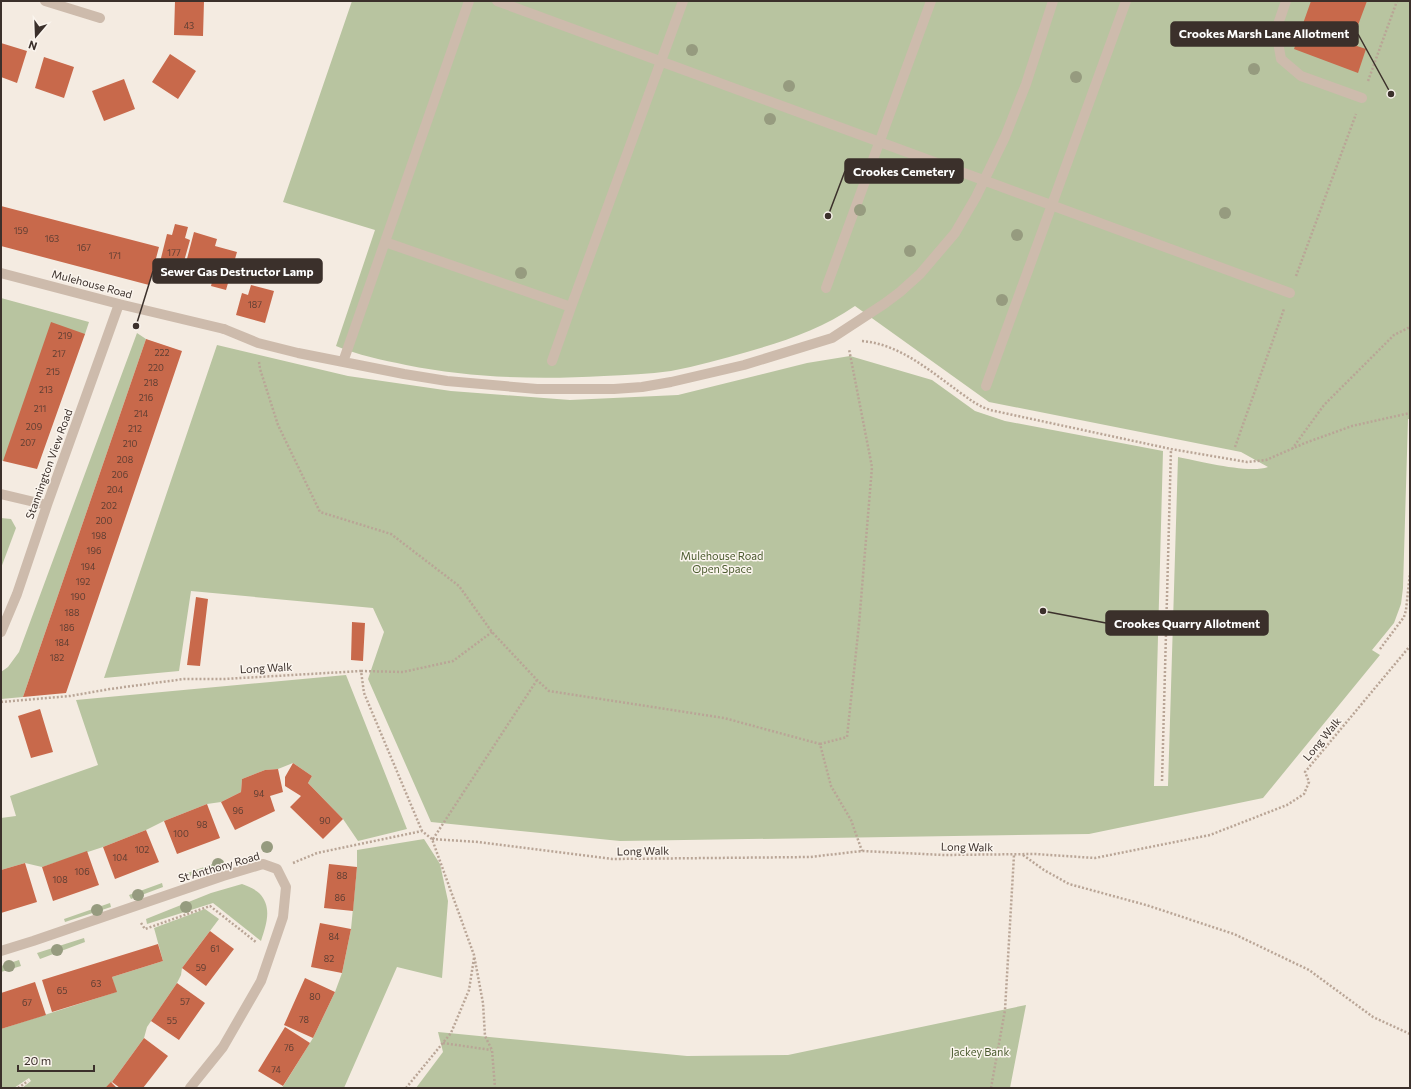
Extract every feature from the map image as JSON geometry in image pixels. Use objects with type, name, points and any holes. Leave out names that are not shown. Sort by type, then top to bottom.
[{"type":"street","points":[[45,1],[100,18]]},
{"type":"street","points":[[343,362],[469,1]]},
{"type":"street","points":[[497,1],[880,143],[1052,204],[1290,293]]},
{"type":"street","points":[[552,361],[683,1]]},
{"type":"street","points":[[826,288],[931,1]]},
{"type":"street","name":"Mulehouse Road","points":[[1,273],[119,304],[224,329],[258,343],[343,362],[447,381],[489,386],[537,389],[614,389],[642,387],[704,375],[832,338],[884,304],[920,274],[955,233],[976,197],[983,179],[1005,137],[1018,105],[1053,1]]},
{"type":"street","points":[[986,386],[1126,1]]},
{"type":"street","points":[[1284,2],[1276,30],[1281,59],[1301,76],[1362,98]]},
{"type":"street","points":[[385,242],[571,307]]},
{"type":"street","name":"Stannington View Road","points":[[1,632],[17,594],[47,505],[119,304]]},
{"type":"street","points":[[1,494],[47,505]]},
{"type":"street","name":"St Anthony Road","points":[[1,951],[223,876],[263,864],[278,869]]},
{"type":"street","points":[[190,1088],[223,1047],[261,981],[283,917],[286,887],[278,869]]},
{"type":"path","points":[[1235,447],[1397,1]]},
{"type":"path","points":[[1292,449],[1324,405],[1394,335],[1410,327]]},
{"type":"path","points":[[832,338],[870,341],[892,348],[908,356],[974,403],[990,410],[1171,449],[1247,462],[1266,460],[1352,426],[1410,413]]},
{"type":"path","points":[[258,343],[260,369],[278,425],[320,512],[391,534],[459,586],[492,632],[549,691],[724,718],[820,744],[847,737],[860,624],[872,467],[847,339]]},
{"type":"path","points":[[1162,781],[1171,449]]},
{"type":"path","points":[[1380,649],[1404,617],[1410,572]]},
{"type":"path","name":"Long Walk","points":[[1,702],[70,696],[184,679],[224,679],[361,671],[403,672],[453,661],[492,632]]},
{"type":"path","name":"Long Walk","points":[[432,840],[478,842],[612,859],[810,857],[862,851],[944,855],[1023,854],[1095,858],[1210,836],[1287,805],[1304,794],[1308,782],[1305,772],[1410,646]]},
{"type":"path","points":[[361,671],[364,693],[422,831],[432,840],[474,955],[483,1003],[486,1036],[492,1050],[495,1088]]},
{"type":"path","points":[[432,840],[537,680]]},
{"type":"path","points":[[820,744],[831,786],[851,820],[862,851]]},
{"type":"path","points":[[278,869],[317,853],[422,831]]},
{"type":"path","points":[[1023,854],[1044,870],[1069,884],[1146,905],[1234,934],[1309,970],[1373,1017],[1410,1034]]},
{"type":"path","points":[[991,1088],[1005,1010],[1014,855]]},
{"type":"path","points":[[130,908],[145,929],[210,906],[271,953]]},
{"type":"path","points":[[406,1088],[451,1033],[469,990],[474,955]]},
{"type":"path","points":[[443,1043],[492,1050]]},
{"type":"path","points":[[18,1088],[28,1081]]},
{"type":"green space","name":"Mulehouse Road Open Space","points":[[352,1],[1410,1],[1410,419],[1408,419],[1403,588],[1401,604],[1394,623],[1372,650],[1380,655],[1263,798],[1089,834],[620,841],[431,822],[368,679],[384,632],[373,608],[191,591],[179,671],[104,678],[217,345],[348,376],[451,391],[570,400],[678,395],[807,363],[850,356],[932,380],[975,411],[1005,421],[1163,451],[1154,786],[1168,786],[1178,457],[1237,468],[1260,469],[1268,467],[1241,452],[989,402],[855,306],[830,321],[803,334],[690,367],[646,374],[529,378],[455,373],[406,365],[361,355],[336,346],[375,230],[283,202]]},
{"type":"green space","points":[[1,298],[89,322],[85,334],[3,461],[1,460]]},
{"type":"green space","points":[[137,333],[146,339],[23,697],[1,699],[1,672],[8,667],[19,652]]},
{"type":"green space","points":[[1,518],[11,519],[16,528],[1,568]]},
{"type":"green space","points":[[346,675],[407,829],[358,841],[343,819],[308,783],[312,776],[293,763],[278,769],[265,770],[242,779],[241,792],[221,802],[207,804],[103,847],[42,867],[25,863],[1,870],[1,818],[16,816],[10,796],[98,765],[76,700]]},
{"type":"green space","points":[[424,839],[440,864],[448,901],[442,978],[397,967],[344,1088],[282,1088],[313,1038],[335,992],[342,973],[351,929],[357,867],[357,850]]},
{"type":"green space","points":[[223,860],[224,862],[187,877],[185,874]]},
{"type":"green space","points":[[162,883],[163,887],[131,899],[129,895]]},
{"type":"green space","points":[[242,884],[259,893],[266,904],[267,916],[261,941],[213,903],[147,924],[146,919],[211,893]]},
{"type":"green space","points":[[110,903],[111,907],[65,922],[64,919]]},
{"type":"green space","points":[[205,909],[219,919],[182,968],[181,975],[177,983],[147,1027],[144,1038],[112,1082],[105,1088],[22,1088],[31,1081],[29,1078],[14,1088],[1,1088],[1,1029],[116,992],[112,977],[163,961],[154,928]]},
{"type":"green space","points":[[84,938],[85,942],[40,959],[37,953]]},
{"type":"green space","points":[[19,960],[21,966],[1,972],[1,966]]},
{"type":"green space","name":"Jackey Bank","points":[[1026,1005],[1010,1088],[416,1088],[443,1052],[438,1032],[687,1056],[788,1055]]},
{"type":"building","points":[[175,1],[204,1],[203,36],[174,35]]},
{"type":"building","points":[[1311,1],[1367,1],[1351,44],[1366,49],[1358,73],[1294,49]]},
{"type":"building","points":[[1,43],[27,51],[17,83],[1,77]]},
{"type":"building","points":[[170,54],[196,71],[178,99],[152,82]]},
{"type":"building","points":[[44,57],[74,67],[64,98],[35,88]]},
{"type":"building","points":[[124,79],[135,109],[104,121],[92,91]]},
{"type":"building","points":[[1,206],[159,247],[149,285],[1,246]]},
{"type":"building","points":[[175,224],[188,227],[185,238],[190,240],[181,272],[159,266],[167,234],[172,235]]},
{"type":"building","points":[[194,232],[217,239],[215,246],[237,252],[226,290],[211,286],[213,278],[206,276],[201,275],[199,283],[182,278]]},
{"type":"building","points":[[251,285],[274,291],[265,323],[236,315],[242,293],[248,295]]},
{"type":"building","points":[[51,322],[85,334],[37,469],[3,461]]},
{"type":"building","points":[[146,339],[182,351],[66,693],[23,697]]},
{"type":"building","points":[[196,597],[208,599],[200,666],[187,665]]},
{"type":"building","points":[[352,622],[365,623],[363,661],[351,660]]},
{"type":"building","points":[[40,709],[53,752],[31,758],[18,716]]},
{"type":"building","points":[[293,763],[312,776],[308,783],[343,819],[323,839],[290,807],[301,796],[285,786],[285,777]]},
{"type":"building","points":[[278,769],[283,792],[270,796],[275,811],[235,830],[221,802],[241,792],[242,779],[265,770]]},
{"type":"building","points":[[207,804],[220,838],[177,854],[164,821]]},
{"type":"building","points":[[146,830],[159,862],[115,879],[103,847]]},
{"type":"building","points":[[87,851],[99,885],[53,901],[42,867]]},
{"type":"building","points":[[25,863],[37,902],[1,913],[1,870]]},
{"type":"building","points":[[329,864],[357,867],[353,911],[324,908]]},
{"type":"building","points":[[320,923],[351,929],[342,973],[311,967]]},
{"type":"building","points":[[210,931],[234,949],[206,986],[182,968]]},
{"type":"building","points":[[158,944],[163,961],[112,977],[117,992],[52,1012],[42,980]]},
{"type":"building","points":[[305,978],[335,992],[313,1038],[284,1025]]},
{"type":"building","points":[[35,982],[46,1015],[1,1029],[1,993]]},
{"type":"building","points":[[177,983],[205,1003],[179,1040],[151,1021]]},
{"type":"building","points":[[285,1027],[310,1043],[283,1086],[258,1071]]},
{"type":"building","points":[[144,1038],[168,1056],[143,1088],[120,1088],[112,1082]]},
{"type":"building","points":[[111,1082],[117,1088],[105,1088]]},
{"type":"place","name":"Crookes Marsh Lane Allotment","points":[[1391,94]]},
{"type":"place","name":"Crookes Cemetery","points":[[828,216]]},
{"type":"place","name":"Sewer Gas Destructor Lamp","points":[[136,326]]},
{"type":"place","name":"Crookes Quarry Allotment","points":[[1043,611]]}]
